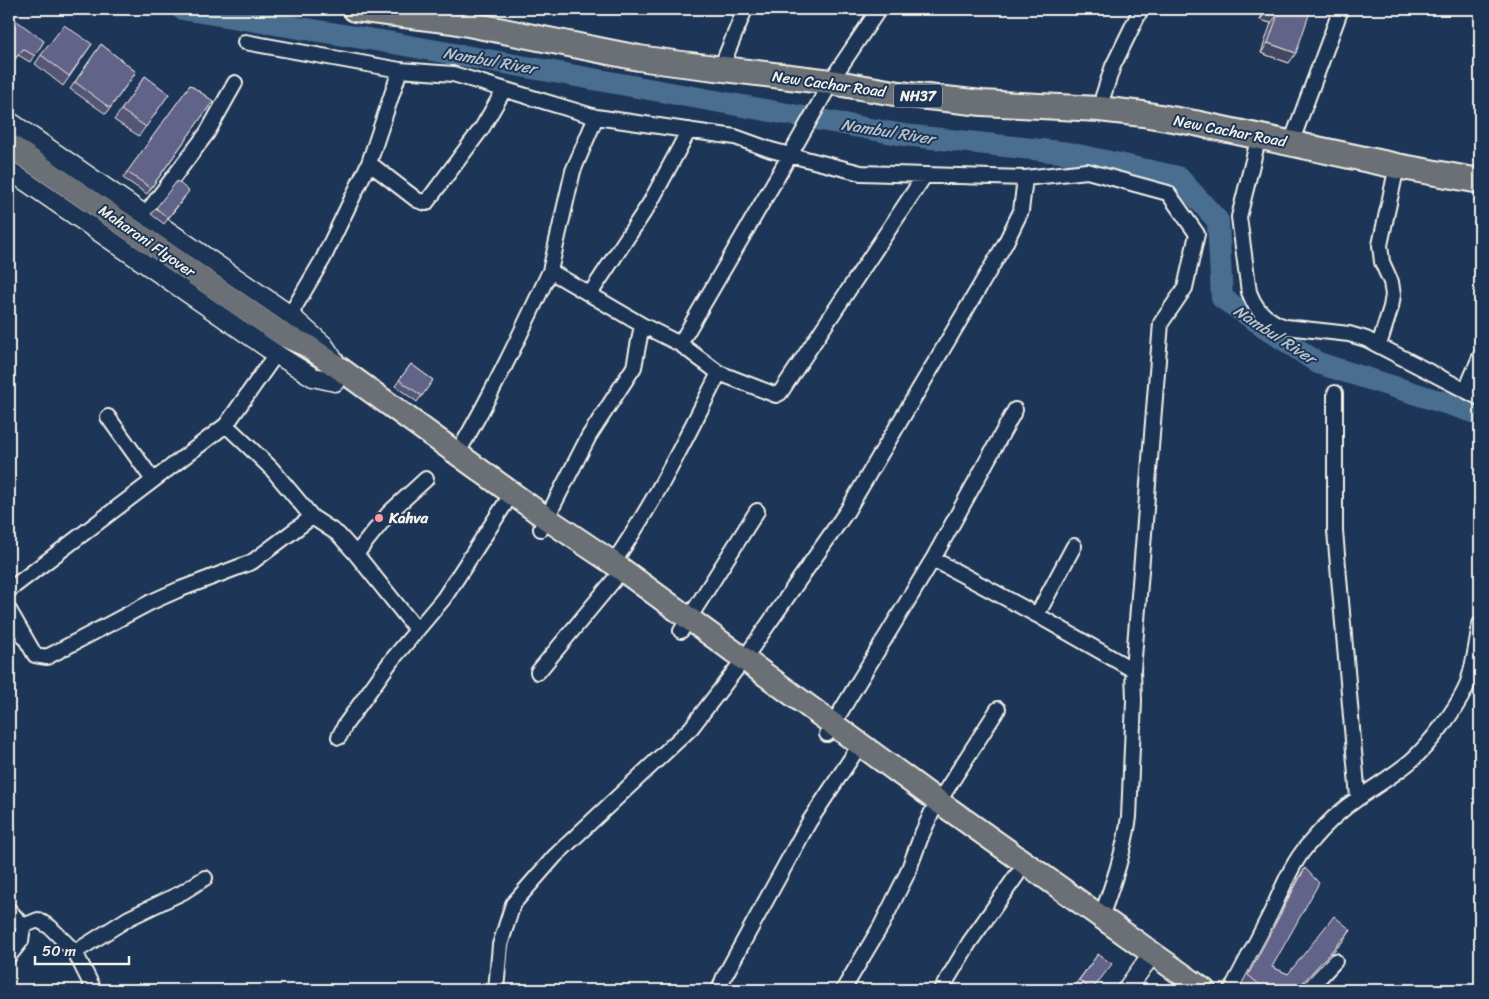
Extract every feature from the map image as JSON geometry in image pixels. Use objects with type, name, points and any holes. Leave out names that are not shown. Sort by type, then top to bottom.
[{"type":"highway","name":"New Cachar Road","points":[[355,9],[454,12],[533,23],[644,46],[724,58],[783,62],[833,78],[945,100],[1099,109],[1143,114],[1259,136],[1294,136],[1401,151],[1480,165]]},
{"type":"highway","name":"New Cachar Road","points":[[454,12],[639,58],[718,70],[1103,96],[1200,110],[1397,166],[1480,181]]},
{"type":"main road","name":"Maharani Flyover","points":[[9,145],[284,335],[300,356],[318,361],[337,375]]},
{"type":"main road","points":[[337,375],[458,454],[544,524],[685,624],[935,807],[1018,875],[1148,960],[1204,990]]},
{"type":"main road","points":[[337,375],[450,467],[505,504],[544,524]]},
{"type":"main road","points":[[830,729],[854,754],[1101,917],[1178,990]]},
{"type":"street","points":[[724,58],[745,9]]},
{"type":"street","points":[[680,344],[833,78],[879,9]]},
{"type":"street","points":[[1103,96],[1113,66],[1141,9]]},
{"type":"street","points":[[1294,136],[1341,9]]},
{"type":"street","points":[[245,42],[400,70],[453,74],[596,117],[735,137],[771,150],[861,173],[1025,178],[1087,171],[1168,193],[1197,234],[1185,288],[1161,323],[1133,670],[1134,701],[1126,837],[1119,867],[1101,917]]},
{"type":"street","points":[[9,590],[226,425],[284,335],[323,259],[369,163],[400,70]]},
{"type":"street","points":[[145,215],[207,133],[235,83]]},
{"type":"street","points":[[369,163],[416,200],[426,203],[482,128],[504,90]]},
{"type":"street","points":[[458,454],[512,353],[550,271],[573,171],[596,117]]},
{"type":"street","points":[[9,121],[145,215],[284,335],[313,377],[337,375],[324,345],[284,335],[9,170]]},
{"type":"street","points":[[590,294],[650,203],[689,130]]},
{"type":"street","points":[[1259,136],[1239,217],[1249,292],[1258,309],[1277,324],[1286,327],[1349,334],[1379,345],[1480,398]]},
{"type":"street","points":[[1379,345],[1392,295],[1390,282],[1382,262],[1380,245],[1397,166]]},
{"type":"street","points":[[550,271],[642,325],[680,344],[719,374],[776,396],[780,393],[926,175]]},
{"type":"street","points":[[496,990],[500,945],[512,904],[555,856],[691,728],[740,664],[847,512],[1005,244],[1021,211],[1025,178]]},
{"type":"street","points":[[544,524],[590,436],[634,367],[642,325]]},
{"type":"street","points":[[1466,390],[1480,357]]},
{"type":"street","points":[[538,672],[613,572],[624,547],[672,465],[719,374]]},
{"type":"street","points":[[1334,393],[1335,531],[1358,798]]},
{"type":"street","points":[[830,729],[933,559],[1015,410]]},
{"type":"street","points":[[108,417],[153,480]]},
{"type":"street","points":[[226,425],[271,468],[312,517],[338,534],[417,630]]},
{"type":"street","points":[[356,554],[388,513],[426,479]]},
{"type":"street","points":[[339,737],[391,661],[444,598],[505,504]]},
{"type":"street","points":[[685,624],[757,511]]},
{"type":"street","points":[[9,610],[35,655],[47,657],[151,602],[252,562],[312,517]]},
{"type":"street","points":[[1037,615],[1074,546]]},
{"type":"street","points":[[933,559],[1037,615],[1133,670]]},
{"type":"street","points":[[1231,990],[1258,940],[1295,862],[1318,833],[1358,798],[1412,760],[1427,745],[1452,712],[1471,674],[1478,648],[1480,624]]},
{"type":"street","points":[[843,990],[881,926],[907,874],[922,834],[935,807],[998,709]]},
{"type":"street","points":[[719,990],[724,976],[809,822],[854,754]]},
{"type":"street","points":[[941,990],[969,943],[1018,875]]},
{"type":"street","points":[[75,952],[129,918],[183,892],[205,878]]},
{"type":"street","points":[[9,910],[23,926],[21,941],[9,956]]},
{"type":"street","points":[[23,926],[38,920],[50,927],[75,952],[94,990]]},
{"type":"street","points":[[1126,990],[1148,960]]},
{"type":"street","points":[[1308,990],[1335,961]]},
{"type":"building","points":[[1268,9],[1311,9],[1296,53],[1268,43],[1278,14],[1267,11]]},
{"type":"building","points":[[13,18],[44,41],[35,56],[23,49],[9,67],[9,23]]},
{"type":"building","points":[[64,25],[92,44],[69,76],[41,55]]},
{"type":"building","points":[[101,44],[136,72],[110,108],[75,82]]},
{"type":"building","points":[[145,76],[169,94],[146,127],[121,110]]},
{"type":"building","points":[[190,85],[213,101],[151,188],[127,172]]},
{"type":"building","points":[[177,181],[189,191],[168,218],[156,208]]},
{"type":"building","points":[[411,364],[433,380],[422,396],[399,380]]},
{"type":"building","points":[[1305,868],[1319,883],[1272,967],[1288,974],[1334,916],[1351,930],[1296,990],[1266,990],[1248,975]]},
{"type":"building","points":[[1098,954],[1112,964],[1092,990],[1079,980]]},
{"type":"waterway","name":"Nambul River","points":[[182,9],[393,43],[904,135],[1069,153],[1178,177],[1218,221],[1222,298],[1318,363],[1480,414]]},
{"type":"place","name":"Kahva","points":[[379,518]]}]
